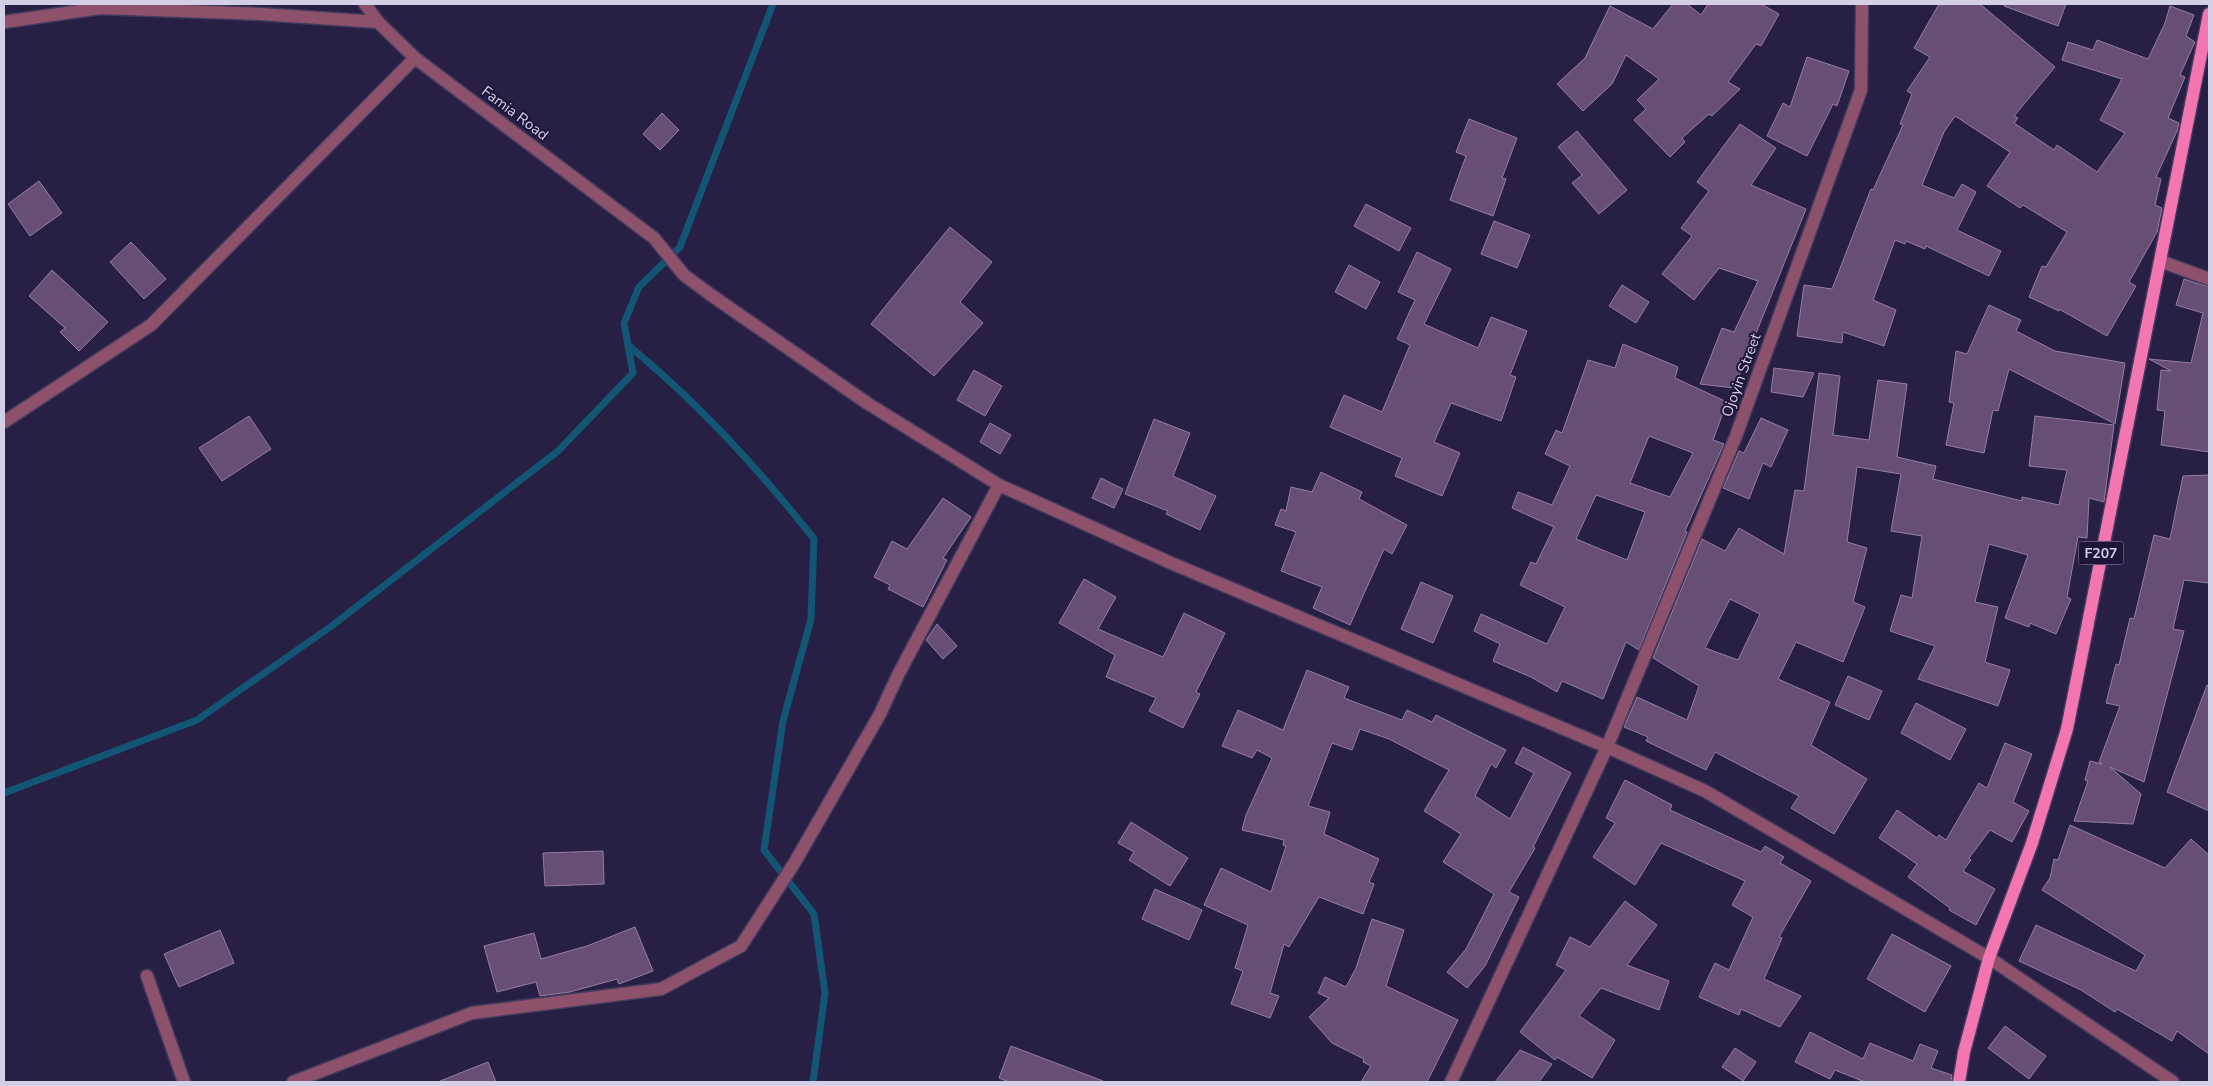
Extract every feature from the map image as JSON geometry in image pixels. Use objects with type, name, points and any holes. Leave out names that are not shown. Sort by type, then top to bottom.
[{"type":"main road","name":"F207","points":[[1960,1082],[1964,1052],[1988,958],[2032,843],[2067,729],[2209,14]]},
{"type":"street","name":"Famia Road","points":[[365,4],[378,22],[415,58],[654,238],[684,274],[867,403],[999,485],[1171,564],[1607,747],[1705,791],[1988,958],[2173,1082]]},
{"type":"street","name":"Ojoyin Street","points":[[1451,1082],[1607,747],[1736,436],[1861,90],[1862,4]]},
{"type":"street","points":[[4,22],[99,6],[378,22]]},
{"type":"street","points":[[4,422],[151,325],[415,58]]},
{"type":"street","points":[[2160,261],[2209,279]]},
{"type":"street","points":[[293,1082],[472,1014],[660,989],[741,946],[795,862],[880,714],[898,675],[999,485]]},
{"type":"street","points":[[147,976],[184,1082]]},
{"type":"building","points":[[1673,4],[1687,4],[1701,15],[1708,4],[1761,4],[1779,14],[1761,46],[1756,44],[1728,82],[1740,89],[1712,116],[1709,114],[1682,138],[1685,142],[1670,157],[1634,120],[1646,109],[1637,100],[1659,79],[1626,55],[1612,84],[1583,111],[1557,84],[1585,58],[1610,6],[1653,29]]},
{"type":"building","points":[[1939,4],[1980,4],[2055,67],[2014,116],[2018,118],[2014,123],[2054,150],[2057,145],[2097,172],[2125,133],[2100,120],[2122,79],[2062,60],[2068,42],[2093,50],[2097,40],[2148,59],[2165,23],[2170,6],[2194,15],[2186,36],[2195,42],[2180,75],[2185,77],[2168,118],[2179,123],[2156,177],[2161,179],[2155,205],[2162,208],[2157,232],[2129,282],[2136,286],[2107,336],[2059,309],[2059,311],[2029,297],[2042,266],[2046,267],[2067,232],[2023,205],[2020,208],[1987,186],[2010,152],[1955,116],[1944,132],[1922,185],[1954,198],[1962,184],[1976,192],[1957,230],[2001,251],[1989,276],[1926,246],[1925,249],[1906,241],[1905,244],[1895,240],[1873,300],[1896,310],[1884,346],[1843,332],[1842,343],[1797,336],[1804,285],[1832,289],[1871,189],[1873,190],[1903,125],[1900,124],[1912,94],[1907,91],[1930,57],[1914,48]]},
{"type":"building","points":[[2004,4],[2066,4],[2058,26],[2004,6]]},
{"type":"building","points":[[1807,57],[1849,71],[1837,106],[1833,104],[1807,156],[1767,136],[1783,103],[1790,107]]},
{"type":"building","points":[[662,113],[679,130],[660,150],[643,134]]},
{"type":"building","points":[[1469,119],[1517,138],[1502,178],[1506,179],[1493,216],[1450,200],[1466,156],[1456,152]]},
{"type":"building","points":[[1740,124],[1776,148],[1751,185],[1806,209],[1734,388],[1700,384],[1722,328],[1734,332],[1758,281],[1719,268],[1694,300],[1662,274],[1692,236],[1681,228],[1709,191],[1697,182]]},
{"type":"building","points":[[1577,131],[1627,190],[1599,214],[1572,183],[1582,175],[1558,147]]},
{"type":"building","points":[[39,181],[62,213],[30,236],[8,204]]},
{"type":"building","points":[[1366,204],[1411,228],[1399,251],[1354,226]]},
{"type":"building","points":[[1494,221],[1530,235],[1517,268],[1481,254]]},
{"type":"building","points":[[950,227],[992,262],[960,302],[983,323],[934,376],[871,324]]},
{"type":"building","points":[[131,242],[166,279],[144,299],[110,262]]},
{"type":"building","points":[[1417,252],[1451,269],[1424,324],[1478,348],[1491,317],[1527,331],[1510,375],[1516,377],[1501,421],[1451,403],[1434,442],[1460,453],[1442,496],[1395,476],[1402,458],[1330,427],[1344,395],[1382,412],[1410,345],[1397,339],[1415,300],[1398,292]]},
{"type":"building","points":[[1349,265],[1380,282],[1366,309],[1335,292]]},
{"type":"building","points":[[52,270],[108,322],[79,351],[60,332],[65,328],[29,296]]},
{"type":"building","points":[[2184,279],[2209,287],[2209,452],[2161,445],[2165,411],[2157,410],[2161,370],[2171,371],[2149,359],[2191,363],[2203,313],[2176,305]]},
{"type":"building","points":[[1622,285],[1649,302],[1636,323],[1609,306]]},
{"type":"building","points":[[1989,305],[2021,320],[2016,331],[2055,351],[2125,363],[2115,424],[2009,369],[1998,411],[1993,410],[1984,453],[1946,445],[1954,403],[1949,402],[1956,351],[1967,354]]},
{"type":"building","points":[[1623,344],[1678,367],[1675,378],[1727,402],[1713,440],[1724,444],[1685,531],[1687,532],[1639,650],[1626,642],[1603,699],[1562,681],[1557,692],[1531,677],[1493,661],[1500,644],[1474,631],[1481,614],[1547,644],[1565,607],[1520,585],[1531,562],[1536,564],[1554,527],[1512,508],[1518,492],[1552,505],[1570,466],[1545,454],[1556,430],[1562,433],[1588,360],[1615,368]],"holes":[[[1649,436],[1693,453],[1670,497],[1630,483]],[[1596,495],[1645,512],[1627,560],[1576,539]]]},
{"type":"building","points":[[1774,368],[1814,373],[1803,397],[1771,392]]},
{"type":"building","points":[[974,370],[1002,386],[985,416],[957,400]]},
{"type":"building","points":[[1819,373],[1840,376],[1833,435],[1869,440],[1878,380],[1907,384],[1897,457],[1936,466],[1933,479],[2022,501],[2022,497],[2059,505],[2067,470],[2029,466],[2035,416],[2114,425],[2104,502],[2089,498],[2087,538],[2078,537],[2067,597],[2071,599],[2056,634],[2030,623],[2029,627],[2005,618],[2028,555],[1989,544],[1975,602],[1998,607],[1985,662],[2010,670],[1998,706],[1918,679],[1935,646],[1890,631],[1901,595],[1912,598],[1922,536],[1891,531],[1901,474],[1857,467],[1847,542],[1867,548],[1853,602],[1865,607],[1843,662],[1796,642],[1778,679],[1830,702],[1811,745],[1867,779],[1834,834],[1791,808],[1799,796],[1715,752],[1706,770],[1646,741],[1648,737],[1624,727],[1637,697],[1687,720],[1699,686],[1653,658],[1702,539],[1725,551],[1739,528],[1784,554],[1795,490],[1804,491]],"holes":[[[1730,599],[1760,614],[1738,660],[1705,648]]]},
{"type":"building","points":[[249,416],[271,449],[222,481],[199,448]]},
{"type":"building","points":[[1761,418],[1788,430],[1771,467],[1763,463],[1749,499],[1723,488],[1739,451],[1744,453]]},
{"type":"building","points":[[1154,419],[1190,433],[1173,476],[1216,496],[1200,530],[1166,514],[1168,511],[1125,494]]},
{"type":"building","points":[[990,423],[1011,435],[1000,454],[980,442]]},
{"type":"building","points":[[1321,472],[1362,492],[1359,499],[1407,525],[1392,554],[1384,549],[1350,625],[1313,608],[1322,587],[1281,571],[1296,532],[1275,525],[1281,509],[1286,511],[1291,487],[1312,492]]},
{"type":"building","points":[[2209,475],[2209,583],[2184,580],[2173,629],[2184,631],[2144,782],[2110,767],[2141,794],[2133,824],[2074,821],[2088,781],[2085,780],[2090,761],[2102,764],[2099,762],[2120,706],[2106,703],[2116,664],[2119,665],[2130,618],[2134,619],[2154,535],[2170,539],[2183,476]]},
{"type":"building","points":[[1101,478],[1123,489],[1114,508],[1092,498]]},
{"type":"building","points":[[943,498],[971,517],[943,558],[947,560],[923,607],[888,589],[890,585],[874,577],[892,541],[907,549]]},
{"type":"building","points":[[1084,579],[1116,597],[1098,629],[1163,657],[1184,613],[1225,633],[1196,692],[1200,694],[1183,728],[1149,711],[1156,698],[1106,677],[1115,655],[1059,623]]},
{"type":"building","points":[[1421,582],[1453,596],[1433,643],[1401,629]]},
{"type":"building","points":[[937,624],[957,646],[943,659],[926,640]]},
{"type":"building","points":[[1307,670],[1349,687],[1344,698],[1402,720],[1407,710],[1432,722],[1436,715],[1506,750],[1496,768],[1491,764],[1475,796],[1510,819],[1534,773],[1515,763],[1523,747],[1571,773],[1533,847],[1535,848],[1509,892],[1519,897],[1485,966],[1467,988],[1447,972],[1466,949],[1494,894],[1443,862],[1461,834],[1424,811],[1449,770],[1389,739],[1360,729],[1352,750],[1332,743],[1308,806],[1330,812],[1324,834],[1379,859],[1369,882],[1374,884],[1363,914],[1319,897],[1289,947],[1284,944],[1270,993],[1279,996],[1270,1018],[1231,1004],[1243,971],[1235,968],[1248,925],[1204,905],[1221,868],[1271,892],[1286,846],[1283,845],[1284,840],[1242,830],[1246,815],[1272,758],[1257,750],[1252,758],[1222,746],[1238,710],[1283,730]]},
{"type":"building","points":[[1848,676],[1882,691],[1869,720],[1835,705]]},
{"type":"building","points":[[2207,685],[2209,686],[2209,811],[2167,792]]},
{"type":"building","points":[[1916,703],[1966,729],[1950,760],[1901,733]]},
{"type":"building","points":[[2005,743],[2032,754],[2013,802],[2029,811],[2012,842],[1990,830],[1969,858],[1971,860],[1963,871],[1995,889],[1976,925],[1949,910],[1950,908],[1908,877],[1917,864],[1879,838],[1897,810],[1937,838],[1939,835],[1946,840],[1979,783],[1987,788]]},
{"type":"building","points":[[1625,780],[1672,805],[1670,810],[1761,852],[1765,846],[1784,857],[1780,863],[1811,881],[1779,937],[1782,938],[1764,979],[1801,996],[1780,1027],[1741,1009],[1739,1015],[1699,997],[1715,963],[1729,970],[1753,917],[1732,905],[1745,881],[1661,843],[1635,885],[1593,857],[1615,823],[1606,818]]},
{"type":"building","points":[[1131,822],[1188,858],[1170,886],[1129,860],[1134,852],[1118,843]]},
{"type":"building","points":[[2070,825],[2165,868],[2191,839],[2209,855],[2209,1054],[2177,1031],[2172,1041],[2117,1009],[2115,1012],[2081,990],[2019,961],[2036,925],[2136,971],[2145,955],[2042,890],[2050,878],[2054,859],[2058,860]]},
{"type":"building","points":[[603,851],[604,884],[545,886],[543,853]]},
{"type":"building","points":[[1155,889],[1202,910],[1189,940],[1142,919]]},
{"type":"building","points":[[1625,901],[1657,925],[1627,965],[1669,981],[1659,1010],[1601,988],[1579,1016],[1615,1040],[1592,1078],[1557,1057],[1555,1060],[1520,1032],[1566,970],[1556,965],[1570,937],[1590,947]]},
{"type":"building","points":[[1372,919],[1404,930],[1386,986],[1458,1020],[1427,1082],[1361,1082],[1371,1066],[1363,1062],[1364,1059],[1332,1043],[1309,1017],[1329,998],[1318,993],[1325,977],[1346,987],[1356,968]]},
{"type":"building","points":[[635,927],[653,971],[619,984],[617,979],[570,992],[540,996],[536,982],[497,992],[484,946],[534,933],[541,959],[587,946]]},
{"type":"building","points":[[220,930],[234,963],[179,987],[164,954]]},
{"type":"building","points":[[1892,934],[1951,966],[1925,1012],[1867,979]]},
{"type":"building","points":[[2005,1026],[2046,1056],[2029,1079],[1988,1048]]},
{"type":"building","points":[[1810,1032],[1863,1059],[1870,1043],[1913,1061],[1920,1044],[1938,1051],[1931,1068],[1952,1075],[1951,1082],[1865,1082],[1835,1070],[1830,1079],[1795,1062]]},
{"type":"building","points":[[1011,1046],[1103,1082],[1009,1082],[999,1078]]},
{"type":"building","points":[[1735,1048],[1756,1062],[1743,1081],[1722,1067]]},
{"type":"building","points":[[1520,1050],[1552,1064],[1539,1082],[1495,1082]]},
{"type":"building","points":[[488,1062],[496,1082],[440,1082],[440,1081]]},
{"type":"waterway","points":[[4,793],[197,720],[333,625],[558,451],[633,373],[624,323],[639,287],[680,247],[773,4]]},
{"type":"waterway","points":[[628,345],[703,413],[749,462],[814,539],[811,619],[783,721],[764,850],[814,914],[825,993],[813,1082]]}]
